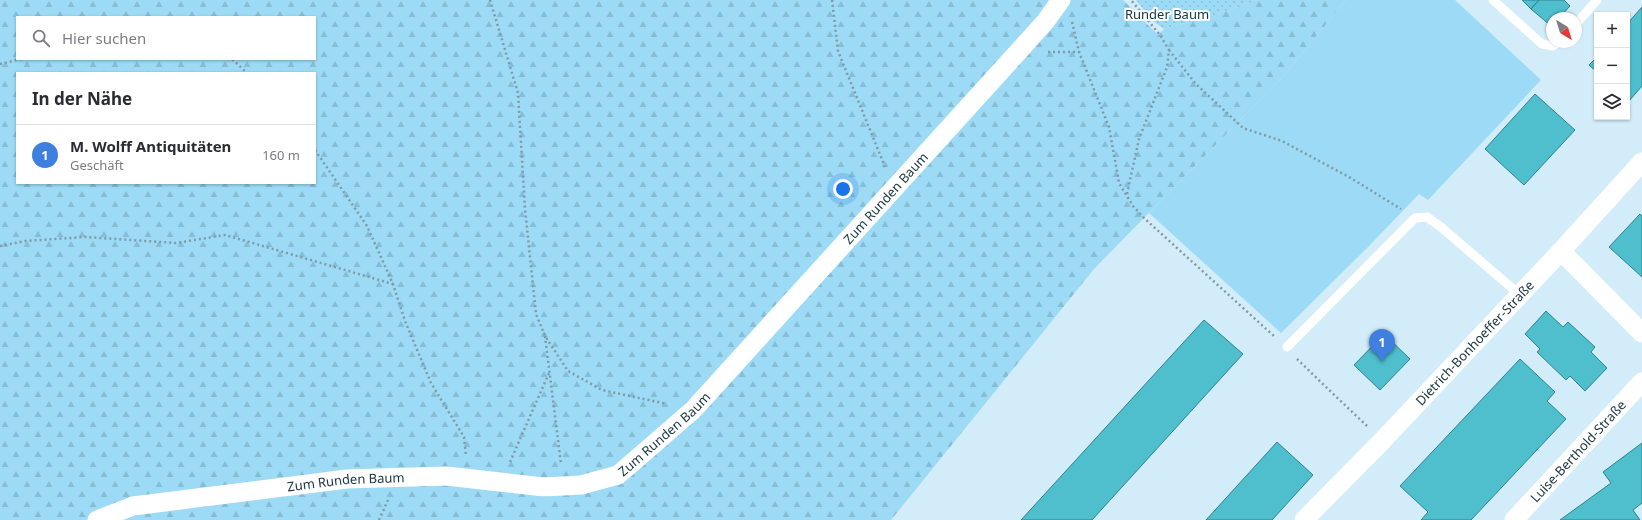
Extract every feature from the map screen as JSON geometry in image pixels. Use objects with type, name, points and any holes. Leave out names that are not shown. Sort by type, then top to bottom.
[{"type":"street","name":"Zum Runden Baum","points":[[97,520],[132,506],[347,479],[446,476],[544,487],[581,485],[618,475],[693,410],[1045,22],[1061,0]]},
{"type":"street","name":"Dietrich-Bonhoeffer-Straße","points":[[1304,520],[1561,251],[1642,162]]},
{"type":"street","points":[[1561,251],[1642,333]]},
{"type":"street","name":"Luise-Berthold-Straße","points":[[1523,516],[1642,382]]},
{"type":"lane","points":[[1493,0],[1542,44],[1546,45]]},
{"type":"lane","points":[[1582,17],[1597,0]]},
{"type":"lane","points":[[1286,347],[1414,218],[1427,218],[1442,228],[1520,294]]},
{"type":"path","points":[[490,0],[518,93],[525,209],[536,314],[545,336],[568,371],[602,390],[693,410]]},
{"type":"path","points":[[832,0],[838,51],[894,189]]},
{"type":"path","points":[[1131,0],[1160,35],[1169,50],[1195,83],[1243,128],[1282,141],[1349,177],[1414,218]]},
{"type":"path","points":[[1072,21],[1080,52],[1109,127],[1119,183],[1132,206],[1286,347]]},
{"type":"path","points":[[1127,195],[1138,139],[1167,67],[1169,50]]},
{"type":"path","points":[[0,64],[17,60]]},
{"type":"path","points":[[233,60],[246,72]]},
{"type":"path","points":[[316,151],[368,226],[393,284],[405,321],[430,383],[464,437],[469,479]]},
{"type":"path","points":[[0,246],[25,241],[85,237],[176,244],[225,235],[393,284]]},
{"type":"path","points":[[545,336],[564,486]]},
{"type":"path","points":[[1298,359],[1382,440]]},
{"type":"path","points":[[500,482],[550,373]]},
{"type":"green space","points":[[0,0],[1123,0],[1158,35],[1164,29],[1214,15],[1257,0],[1346,0],[1285,74],[1094,269],[891,520],[0,520]]},
{"type":"green space","name":"Runder Baum","points":[[1136,0],[1257,0],[1214,15],[1164,29],[1152,20]]},
{"type":"green space","points":[[1346,0],[1455,0],[1541,80],[1428,200],[1419,194],[1281,333],[1149,213],[1285,74]]},
{"type":"building","points":[[1522,0],[1539,0],[1531,9]]},
{"type":"building","points":[[1539,0],[1564,0],[1570,6],[1564,12],[1546,12],[1546,22],[1531,9]]},
{"type":"building","points":[[1642,7],[1642,86],[1630,100],[1630,48],[1630,21]]},
{"type":"building","points":[[1594,60],[1594,69],[1589,65]]},
{"type":"building","points":[[1535,94],[1575,130],[1524,185],[1485,149]]},
{"type":"building","points":[[1640,214],[1642,216],[1642,277],[1609,247]]},
{"type":"building","points":[[1546,311],[1563,327],[1568,322],[1595,347],[1591,352],[1607,368],[1585,391],[1570,376],[1566,380],[1537,352],[1540,349],[1525,334]]},
{"type":"building","points":[[1204,320],[1243,354],[1092,520],[1021,520]]},
{"type":"building","points":[[1384,334],[1410,359],[1380,390],[1354,365]]},
{"type":"building","points":[[1520,359],[1555,392],[1547,401],[1566,419],[1471,520],[1421,520],[1428,512],[1400,486]]},
{"type":"building","points":[[1277,442],[1313,475],[1272,520],[1206,520]]},
{"type":"building","points":[[1642,443],[1642,503],[1633,510],[1640,520],[1560,520],[1611,483],[1603,472]]},
{"type":"place","name":"M. Wolff Antiquitäten","points":[[1382,362]]}]
